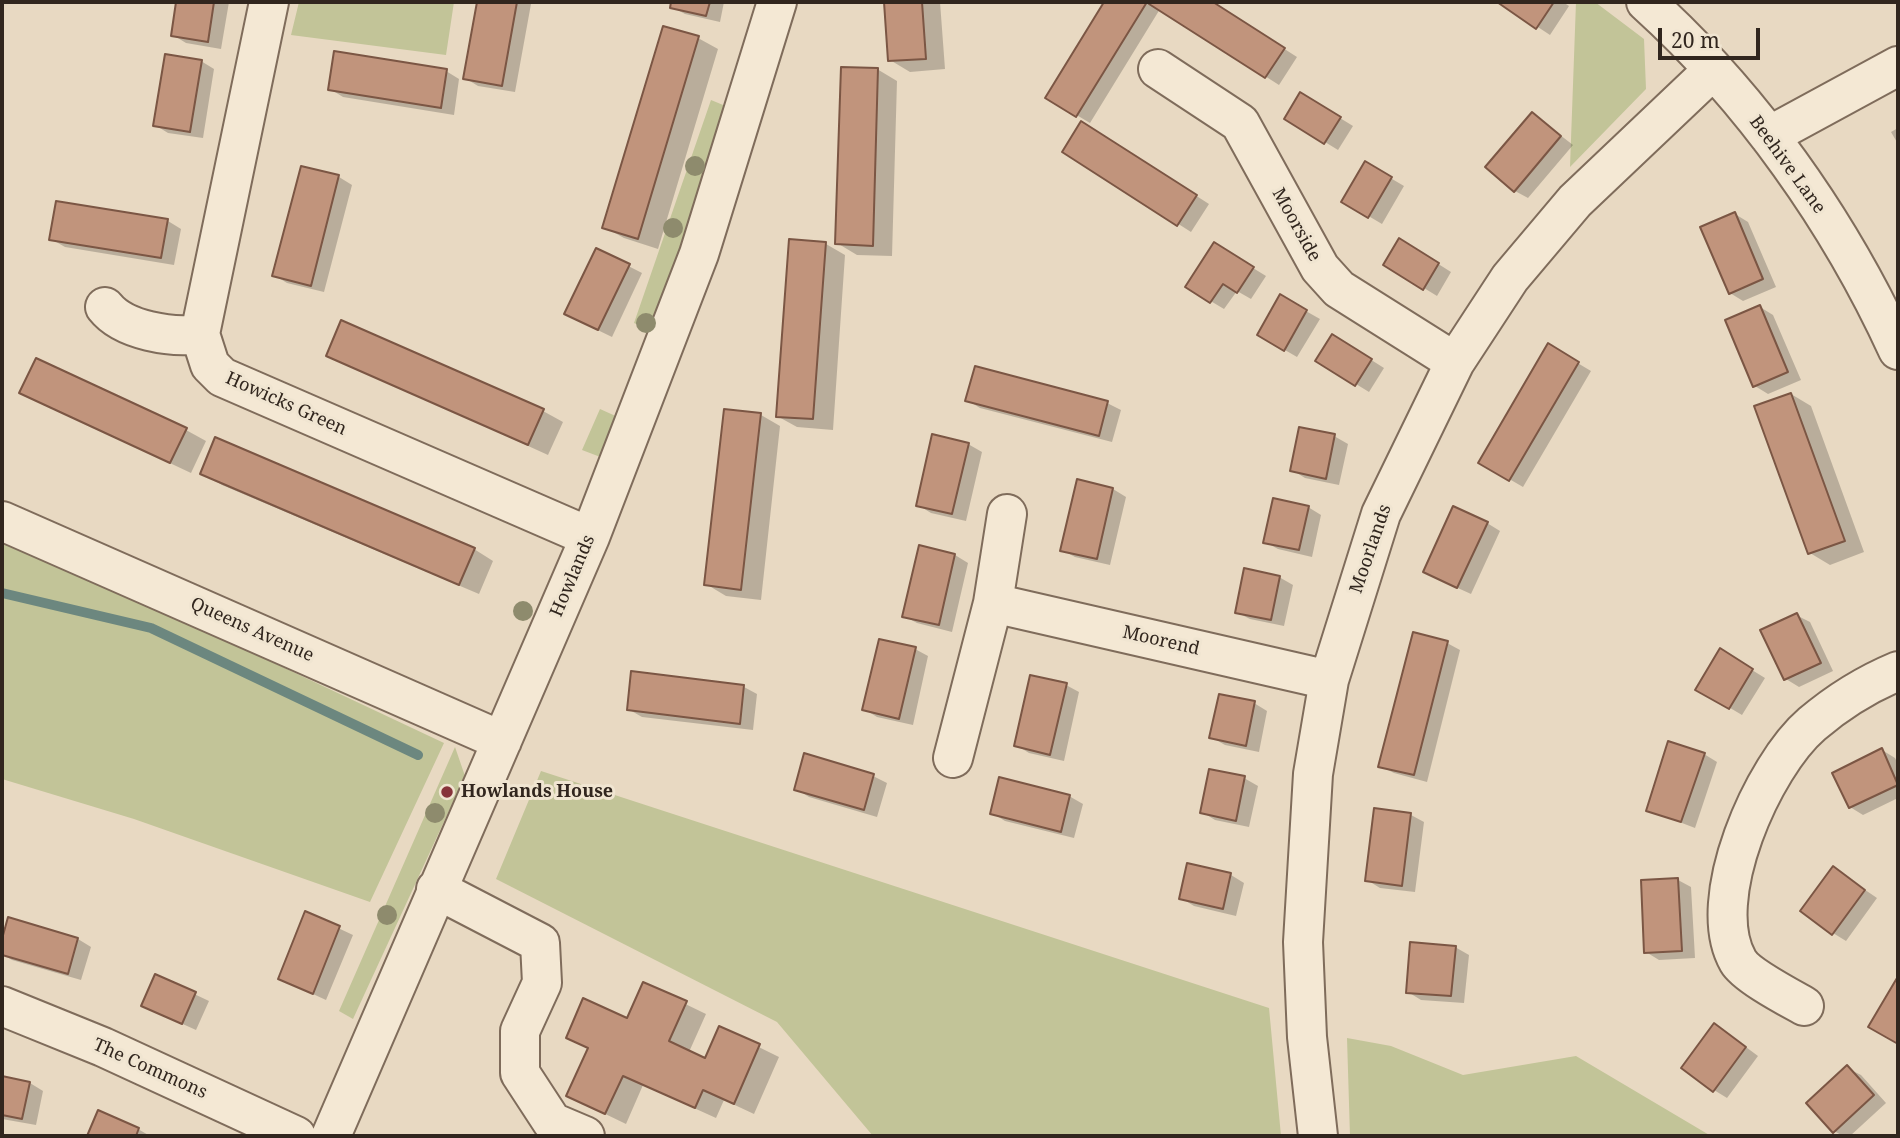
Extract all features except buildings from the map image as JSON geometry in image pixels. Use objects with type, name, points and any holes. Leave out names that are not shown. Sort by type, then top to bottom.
[{"type":"street","points":[[106,307],[114,319],[178,337],[200,334],[268,2]]},
{"type":"street","name":"Howlands","points":[[331,1136],[590,537],[699,254],[777,2]]},
{"type":"street","name":"Beehive Lane","points":[[1646,2],[1676,29],[1769,136],[1836,232],[1898,350]]},
{"type":"street","points":[[1769,136],[1898,66]]},
{"type":"street","name":"Moorside","points":[[1158,69],[1240,123],[1320,268],[1339,289],[1455,362]]},
{"type":"street","name":"Moorlands","points":[[1318,1136],[1307,1037],[1303,942],[1313,774],[1329,680],[1381,514],[1455,362],[1510,278],[1575,201],[1712,71]]},
{"type":"street","name":"Howicks Green","points":[[200,334],[209,365],[222,377],[590,537]]},
{"type":"street","points":[[953,758],[993,603],[1007,514]]},
{"type":"street","name":"Queens Avenue","points":[[2,521],[502,740]]},
{"type":"street","name":"Moorend","points":[[993,603],[1329,680]]},
{"type":"street","points":[[1804,1006],[1739,963],[1727,931],[1731,884],[1746,830],[1768,779],[1811,724],[1865,684],[1898,671]]},
{"type":"street","points":[[436,889],[540,943],[542,983],[520,1031],[520,1073],[552,1122],[585,1136]]},
{"type":"street","name":"The Commons","points":[[2,1006],[103,1047],[296,1136]]},
{"type":"green space","points":[[299,2],[454,2],[446,55],[291,35]]},
{"type":"green space","points":[[1576,2],[1595,2],[1644,39],[1646,89],[1570,167]]},
{"type":"green space","points":[[711,100],[728,107],[652,331],[634,323]]},
{"type":"green space","points":[[600,409],[620,418],[603,458],[582,450]]},
{"type":"green space","points":[[2,535],[444,743],[370,902],[134,819],[2,779]]},
{"type":"green space","points":[[455,747],[465,776],[353,1019],[339,1011]]},
{"type":"green space","points":[[541,771],[1269,1008],[1281,1136],[873,1136],[777,1022],[496,879]]},
{"type":"green space","points":[[1347,1038],[1391,1046],[1463,1075],[1576,1056],[1711,1136],[1350,1136]]},
{"type":"waterway","points":[[2,593],[151,628],[418,755]]},
{"type":"place","name":"Howlands House","points":[[447,792]]}]
